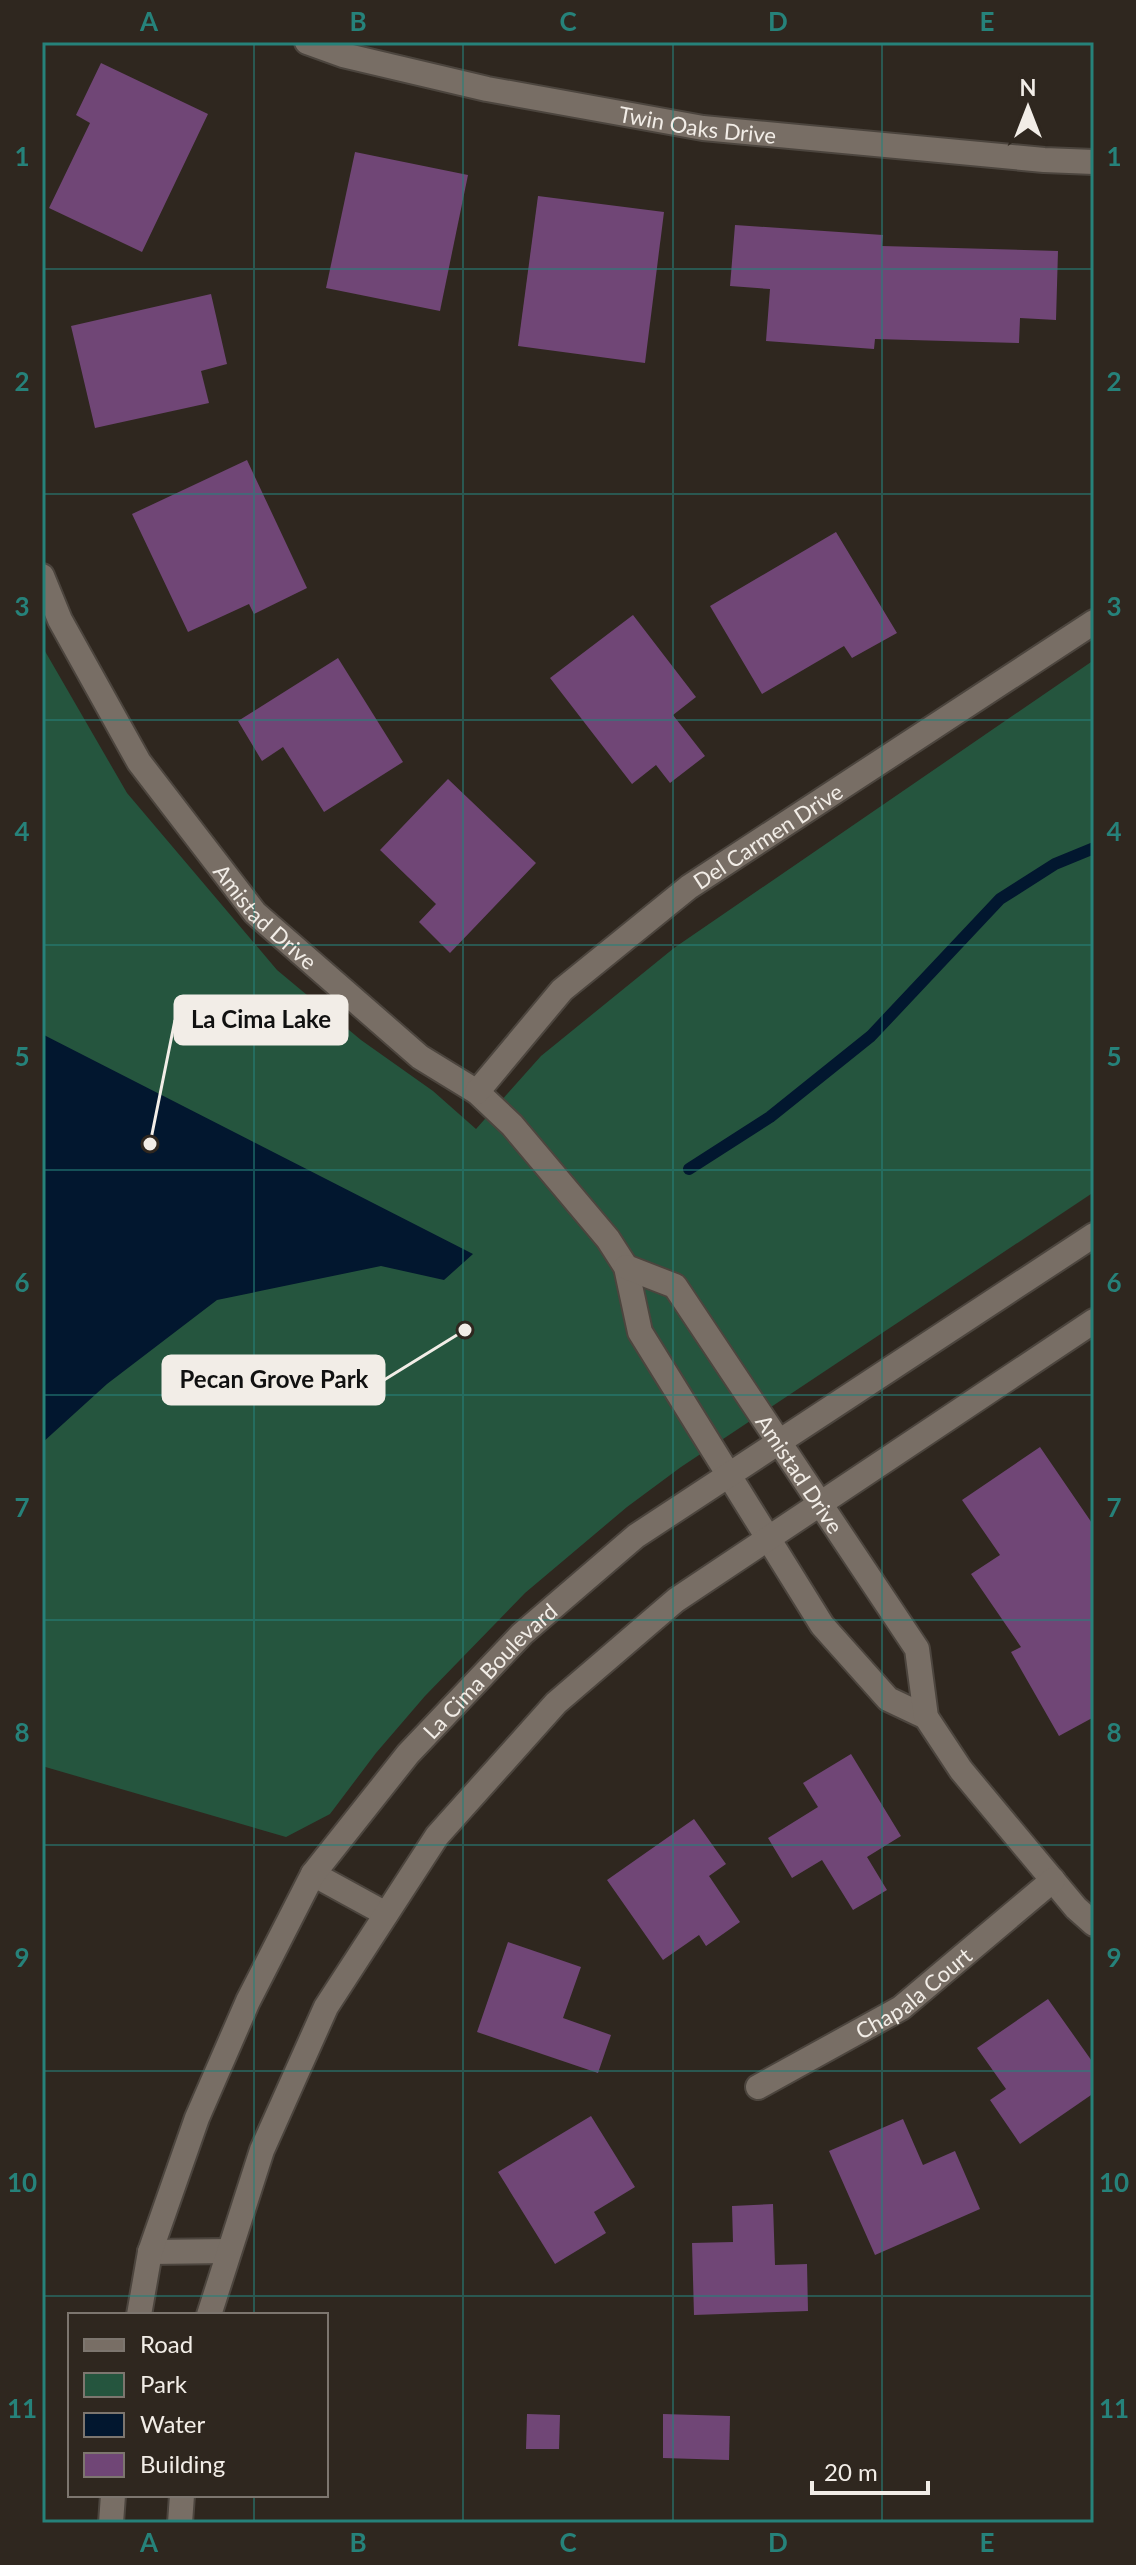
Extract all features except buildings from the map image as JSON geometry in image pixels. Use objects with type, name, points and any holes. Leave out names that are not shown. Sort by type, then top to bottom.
[{"type":"street","name":"Twin Oaks Drive","points":[[307,42],[343,55],[487,89],[703,128],[1094,162]]},
{"type":"street","name":"Amistad Drive","points":[[42,576],[60,620],[139,762],[255,913],[420,1057],[477,1092],[512,1125],[608,1239],[626,1267],[640,1332],[822,1625],[888,1699],[926,1717]]},
{"type":"street","name":"Del Carmen Drive","points":[[477,1092],[562,990],[689,887],[1094,622]]},
{"type":"street","name":"La Cima Boulevard","points":[[139,2313],[150,2252],[197,2118],[248,2001],[313,1874],[408,1754],[522,1634],[636,1536],[1094,1235]]},
{"type":"street","name":"Amistad Drive","points":[[626,1267],[675,1286],[917,1649],[926,1717],[961,1770],[1076,1908],[1094,1924]]},
{"type":"street","points":[[210,2313],[262,2150],[326,2007],[437,1836],[556,1703],[676,1600],[1094,1321]]},
{"type":"street","points":[[313,1874],[386,1914]]},
{"type":"street","name":"Chapala Court","points":[[758,2087],[901,2008],[1053,1880]]},
{"type":"street","points":[[150,2252],[229,2251]]},
{"type":"street","points":[[111,2523],[113,2497]]},
{"type":"street","points":[[180,2523],[182,2497]]},
{"type":"green space","points":[[42,646],[127,793],[277,970],[361,1040],[433,1091],[476,1129],[541,1056],[674,948],[1094,660],[1094,1192],[681,1467],[627,1507],[525,1593],[425,1696],[376,1753],[330,1814],[286,1837],[42,1766]]},
{"type":"water","points":[[42,1034],[473,1254],[444,1280],[381,1266],[217,1300],[107,1384],[42,1443]]},
{"type":"waterway","points":[[689,1169],[770,1117],[871,1036],[1000,899],[1055,864],[1094,848]]},
{"type":"place","name":"La Cima Lake","points":[[150,1144]]},
{"type":"place","name":"Pecan Grove Park","points":[[465,1330]]}]
